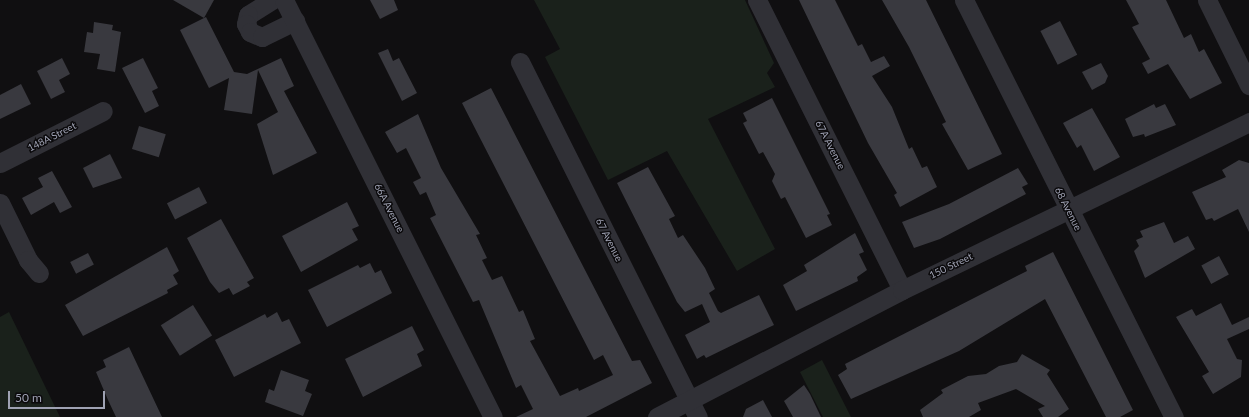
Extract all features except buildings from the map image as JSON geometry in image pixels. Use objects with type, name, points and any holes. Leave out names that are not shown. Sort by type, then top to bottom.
[{"type":"street","points":[[272,0],[248,15],[246,24],[250,32],[262,37],[295,21]]},
{"type":"street","name":"66A Avenue","points":[[284,0],[493,417]]},
{"type":"street","name":"67A Avenue","points":[[757,0],[902,290]]},
{"type":"street","name":"68 Avenue","points":[[964,0],[1174,417]]},
{"type":"street","points":[[1207,0],[1249,85]]},
{"type":"street","name":"67 Avenue","points":[[520,62],[694,409]]},
{"type":"street","name":"148A Street","points":[[0,163],[103,111]]},
{"type":"street","name":"150 Street","points":[[658,417],[694,409],[902,290],[1249,122]]},
{"type":"street","points":[[0,203],[28,260],[38,273]]},
{"type":"shaded area","points":[[534,0],[745,0],[774,63],[767,73],[775,87],[708,119],[775,249],[737,271],[667,151],[608,180],[545,57],[560,49]]},
{"type":"shaded area","points":[[9,312],[60,417],[0,417],[0,317]]},
{"type":"shaded area","points":[[822,360],[851,417],[823,417],[800,372]]}]
